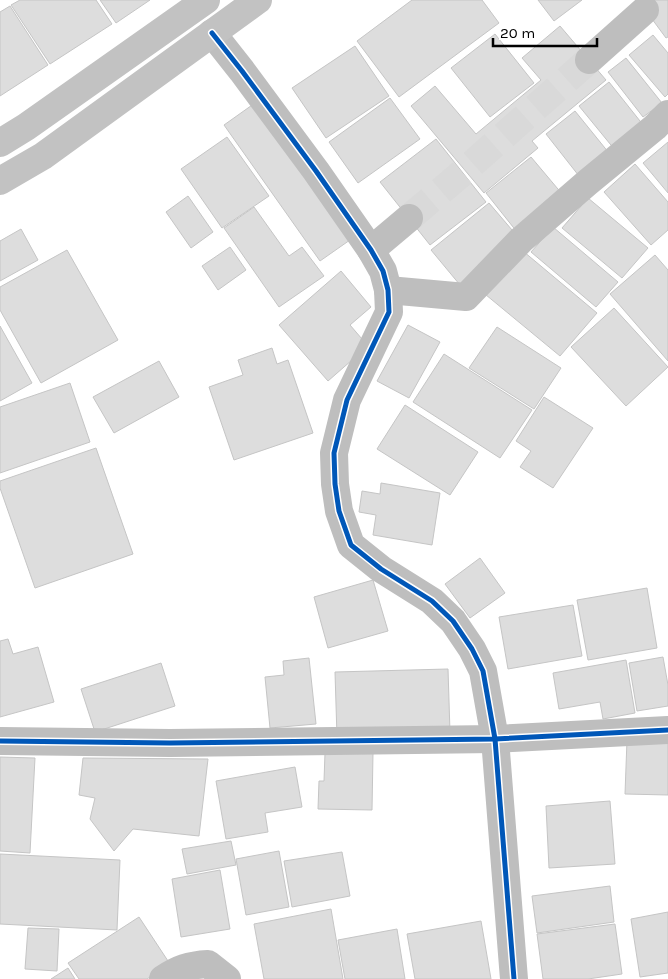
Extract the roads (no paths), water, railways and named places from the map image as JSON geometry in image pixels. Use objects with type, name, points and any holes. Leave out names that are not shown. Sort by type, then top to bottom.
[{"type":"main road","points":[[0,143],[26,127],[206,0]]},
{"type":"main road","points":[[0,181],[43,156],[258,0]]},
{"type":"street","points":[[589,60],[645,10]]},
{"type":"street","points":[[212,34],[242,71],[310,164],[371,250],[383,271],[388,290],[389,312],[347,400],[334,453],[335,484],[339,512],[350,545],[380,569],[432,601],[453,622],[472,649],[483,671],[495,739],[514,979]]},
{"type":"street","points":[[388,290],[466,297],[521,240],[668,114]]},
{"type":"street","points":[[371,250],[409,218]]},
{"type":"street","points":[[0,742],[170,743],[495,739],[668,730]]},
{"type":"street","points":[[163,979],[175,971],[192,965],[208,964],[227,979]]},
{"type":"tunnel","points":[[409,218],[589,60]]}]
